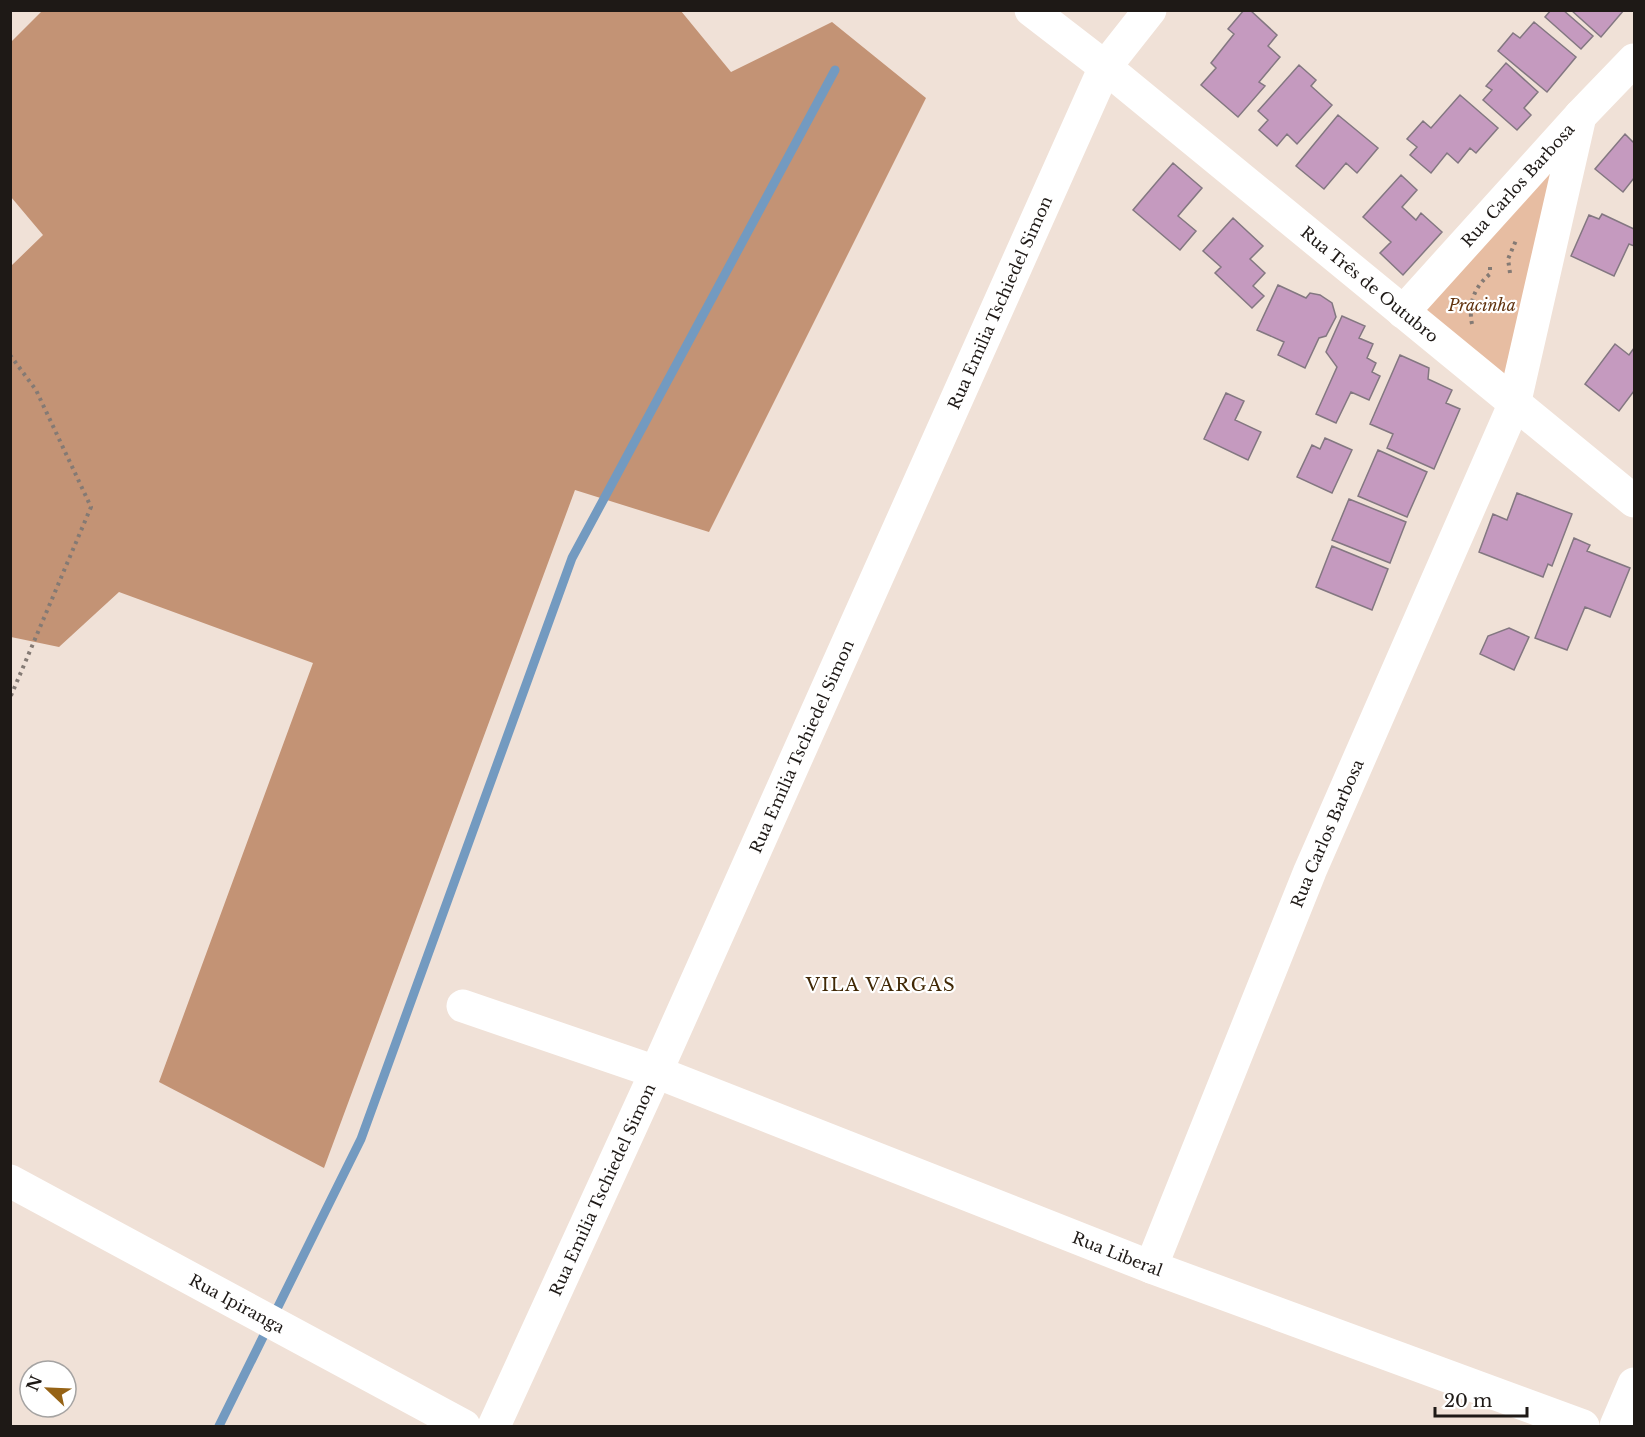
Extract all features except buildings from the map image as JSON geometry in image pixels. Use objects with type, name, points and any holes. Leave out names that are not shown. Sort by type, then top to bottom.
[{"type":"street","name":"Rua Três de Outubro","points":[[1031,10],[1105,67],[1514,405],[1635,501]]},
{"type":"street","name":"Rua Emilia Tschiedel Simon","points":[[494,1426],[656,1072],[1105,67],[1150,10]]},
{"type":"street","name":"Rua Carlos Barbosa","points":[[1403,312],[1580,116],[1635,60]]},
{"type":"street","name":"Rua Carlos Barbosa","points":[[1151,1267],[1310,872],[1514,405],[1580,116]]},
{"type":"street","name":"Rua Liberal","points":[[463,1006],[656,1072],[1151,1267],[1583,1426]]},
{"type":"street","name":"Rua Ipiranga","points":[[10,1181],[464,1426]]},
{"type":"street","points":[[1616,1426],[1635,1384]]},
{"type":"path","points":[[1510,281],[1508,260],[1523,228]]},
{"type":"path","points":[[1477,332],[1471,323],[1470,309],[1474,291],[1491,274],[1488,258]]},
{"type":"path","points":[[10,355],[36,390],[90,507],[10,698]]},
{"type":"green space","name":"Pracinha","points":[[1559,160],[1506,380],[1423,309]]},
{"type":"shaded area","points":[[42,11],[681,11],[731,72],[832,22],[926,98],[709,532],[575,490],[324,1168],[159,1082],[313,663],[119,592],[59,647],[11,637],[11,266],[43,235],[11,197],[11,42]]},
{"type":"waterway","points":[[219,1426],[361,1139],[572,558],[835,70]]},
{"type":"district","name":"VILA VARGAS","points":[[881,985]]}]
